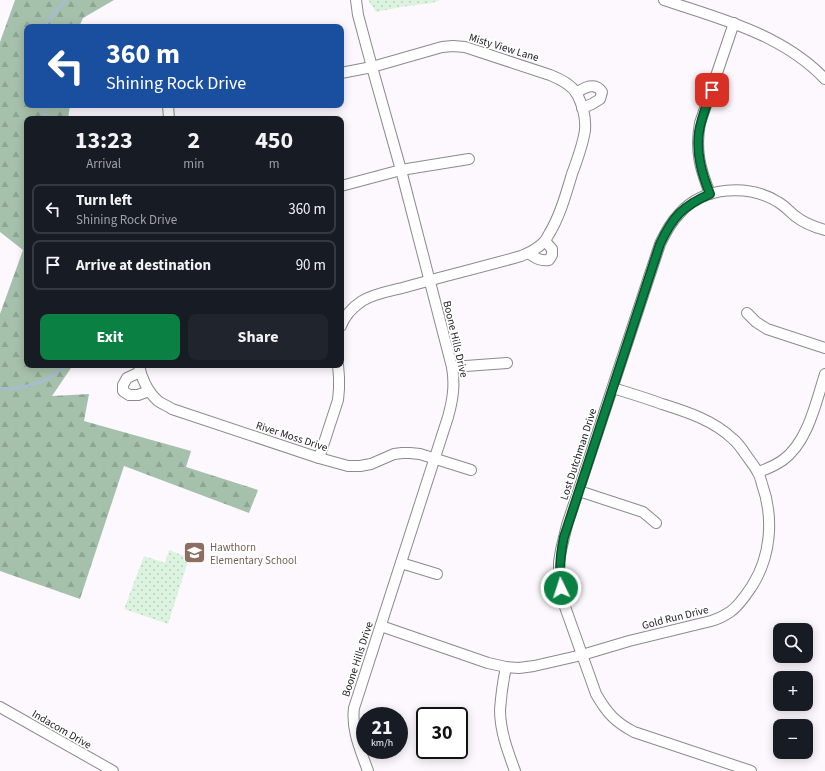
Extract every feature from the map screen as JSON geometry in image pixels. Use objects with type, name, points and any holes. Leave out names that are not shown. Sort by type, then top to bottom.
[{"type":"street","name":"Boone Hills Drive","points":[[356,0],[358,15],[401,170],[452,367],[454,380],[451,405],[435,459],[380,626],[353,716],[357,738],[368,771]]},
{"type":"street","points":[[664,0],[734,23],[764,36],[803,59],[825,79]]},
{"type":"street","points":[[710,194],[702,172],[699,156],[699,133],[705,110],[734,23]]},
{"type":"street","name":"Misty View Lane","points":[[344,320],[347,314],[363,300],[373,296],[509,260],[528,253],[545,242],[561,209],[585,129],[582,108],[576,93],[567,83],[550,75],[465,47],[442,47],[372,67]]},
{"type":"street","points":[[344,72],[372,67]]},
{"type":"street","points":[[576,93],[586,87],[596,87],[602,92],[600,99],[582,108]]},
{"type":"street","points":[[344,185],[401,170],[469,158]]},
{"type":"street","name":"Lost Dutchman Drive","points":[[750,771],[634,732],[622,726],[611,716],[602,706],[596,694],[564,604],[559,575],[559,562],[567,525],[658,250],[666,231],[681,212],[690,204],[710,194],[736,190],[758,193],[778,202],[801,221],[825,230]]},
{"type":"street","points":[[528,253],[538,260],[549,260],[552,255],[552,249],[545,242]]},
{"type":"street","points":[[746,313],[767,329],[825,348]]},
{"type":"street","points":[[452,367],[507,363]]},
{"type":"street","name":"River Moss Drive","points":[[149,391],[138,395],[129,395],[123,391],[122,385],[140,368],[149,391],[158,401],[172,409],[319,458],[348,466],[371,464],[394,454],[402,453],[420,454],[471,470]]},
{"type":"street","points":[[319,458],[338,400],[338,368]]},
{"type":"street","points":[[758,472],[783,460],[800,442],[810,421],[825,374]]},
{"type":"street","name":"Gold Run Drive","points":[[380,626],[488,663],[519,668],[582,655],[628,641],[711,621],[722,617],[740,602],[756,579],[767,550],[769,536],[766,494],[758,472],[740,447],[720,428],[704,419],[673,407],[613,388]]},
{"type":"street","points":[[579,491],[643,512],[656,523]]},
{"type":"street","points":[[401,563],[437,574]]},
{"type":"street","points":[[506,667],[500,711],[501,724],[508,752],[515,771]]},
{"type":"street","name":"Indacom Drive","points":[[0,707],[113,771]]},
{"type":"green space","points":[[15,0],[114,0],[83,18],[80,24],[24,24],[24,108],[70,108],[68,116],[24,116],[24,368],[71,368],[52,396],[89,394],[84,421],[191,451],[186,467],[258,490],[249,513],[124,466],[80,599],[0,571],[0,314],[23,250],[0,232],[0,42]]},
{"type":"green space","points":[[368,0],[440,0],[432,3],[376,12]]},
{"type":"green space","points":[[169,550],[189,558],[168,624],[124,609],[144,556],[165,563]]},
{"type":"waterway","points":[[46,24],[66,0]]},
{"type":"waterway","points":[[45,108],[45,116]]},
{"type":"waterway","points":[[0,388],[11,389],[40,383],[62,368]]},
{"type":"place","name":"Hawthorn Elementary School","points":[[194,553]]},
{"type":"route","points":[[561,588],[559,562],[567,525],[660,244],[673,220],[690,204],[710,194],[702,172],[698,144],[700,123],[712,90]]}]
